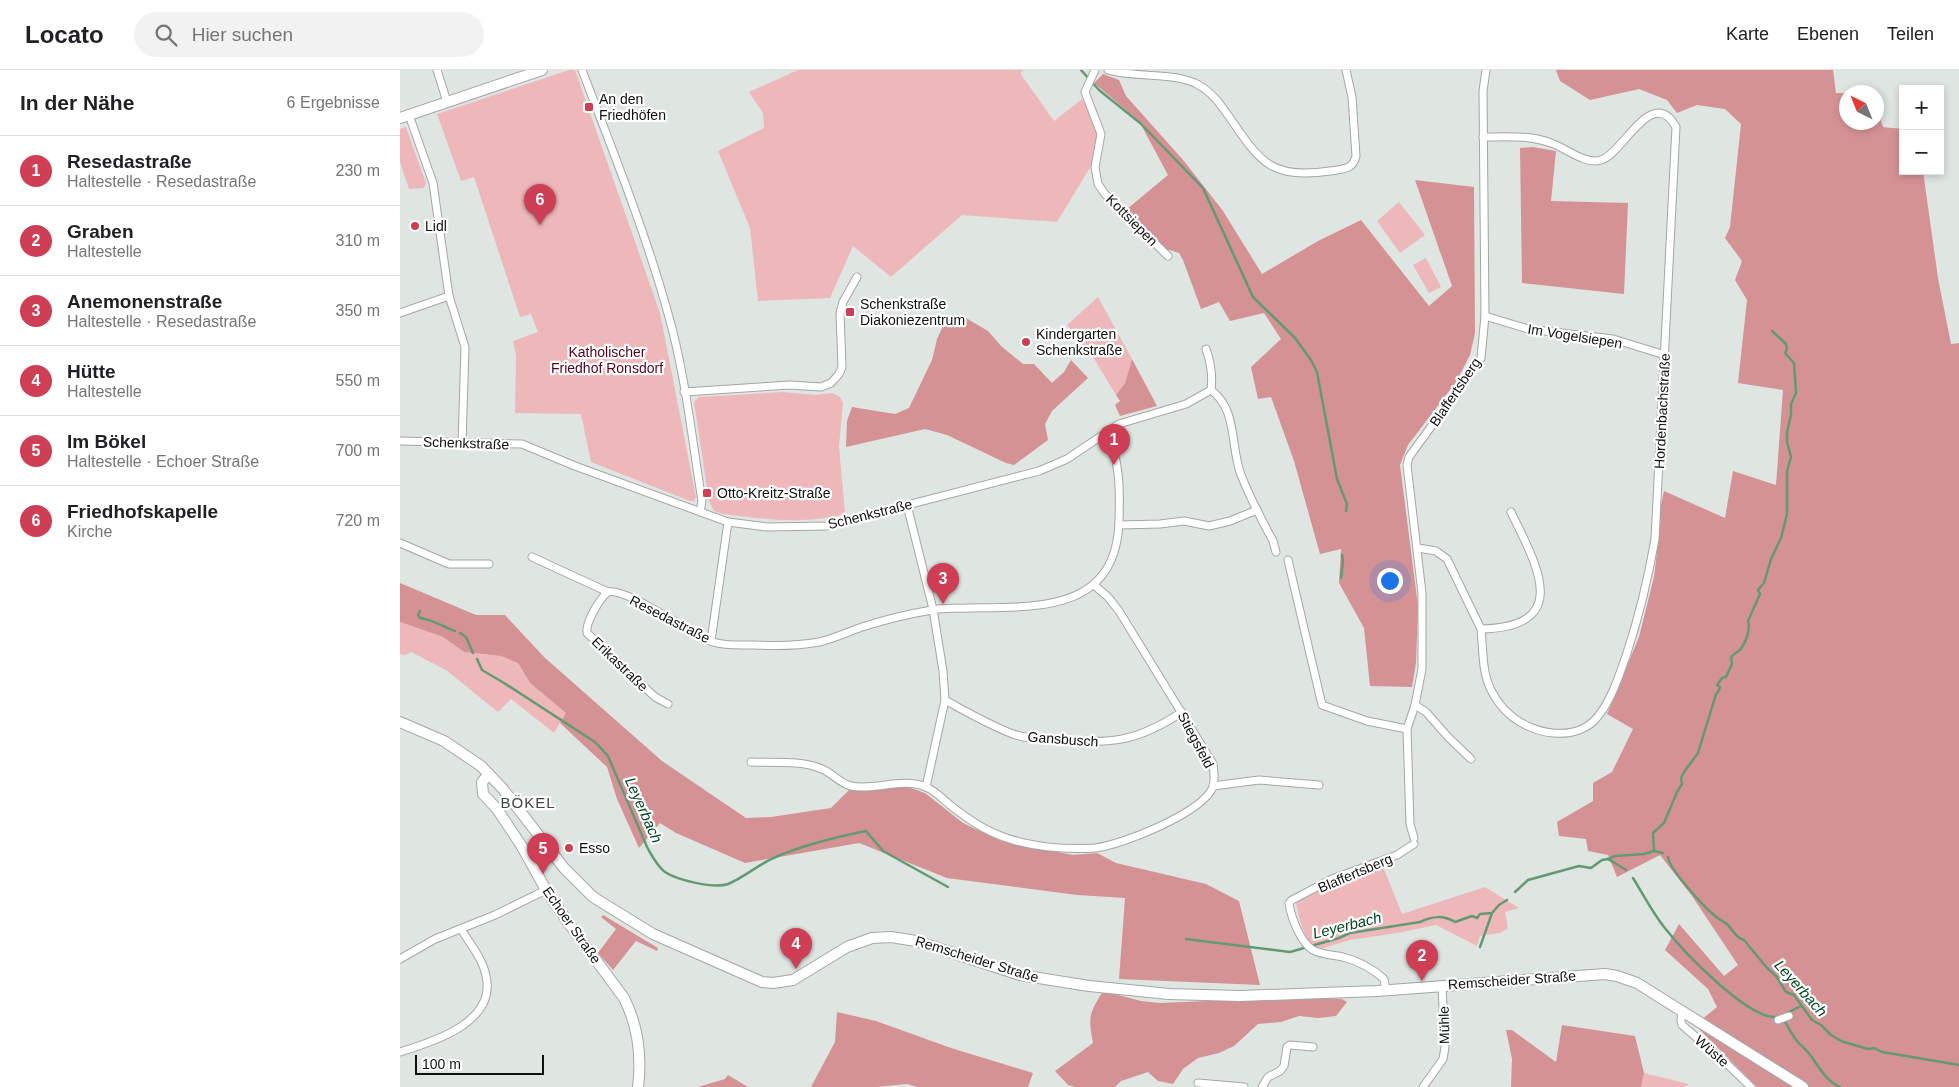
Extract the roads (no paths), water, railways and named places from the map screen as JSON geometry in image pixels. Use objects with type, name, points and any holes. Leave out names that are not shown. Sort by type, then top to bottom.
[{"type":"main road","points":[[404,117],[540,70]]},
{"type":"main road","name":"Remscheider Straße","points":[[400,722],[444,740],[469,757],[489,774],[503,789],[564,868],[593,897],[653,934],[762,982],[773,983],[793,980],[847,947],[872,938],[891,937],[916,940],[1020,975],[1089,986],[1170,994],[1240,996],[1386,990],[1605,974],[1637,983],[1803,1087]]},
{"type":"main road","name":"Echoer Straße","points":[[489,774],[482,782],[483,794],[521,845],[546,890],[629,1007],[636,1028],[640,1050],[638,1087]]},
{"type":"street","points":[[437,70],[448,102]]},
{"type":"street","points":[[582,70],[654,264],[668,312],[684,392],[702,501],[700,512]]},
{"type":"street","points":[[1108,70],[1141,72],[1194,82],[1221,104],[1254,152],[1266,164],[1278,170],[1291,173],[1310,174],[1350,168],[1355,162],[1352,97],[1346,70]]},
{"type":"street","name":"Blaffertsberg","points":[[1386,990],[1384,979],[1358,962],[1313,950],[1306,944],[1289,907],[1292,900],[1332,879],[1397,855],[1414,841],[1410,824],[1407,729],[1415,705],[1422,668],[1422,593],[1407,465],[1409,457],[1481,358],[1485,316],[1483,91],[1486,70]]},
{"type":"street","name":"Kottsiepen","points":[[1094,73],[1085,92],[1102,134],[1094,167],[1098,184],[1105,194],[1168,256]]},
{"type":"street","name":"Hordenbachstraße","points":[[1418,548],[1436,551],[1447,559],[1481,629],[1484,668],[1489,686],[1498,702],[1509,714],[1538,730],[1554,734],[1574,732],[1589,725],[1600,714],[1620,674],[1647,586],[1655,539],[1676,126],[1672,120],[1662,114],[1653,113],[1645,117],[1610,155],[1602,160],[1594,161],[1552,143],[1534,138],[1483,137]]},
{"type":"street","points":[[404,117],[433,183],[449,296],[465,347],[462,444]]},
{"type":"street","points":[[684,392],[790,385],[818,388],[831,384],[842,367],[840,313],[843,302],[857,277]]},
{"type":"street","points":[[400,313],[449,296]]},
{"type":"street","name":"Im Vogelsiepen","points":[[1485,316],[1528,329],[1613,339],[1665,355]]},
{"type":"street","points":[[1206,349],[1212,366],[1210,390],[1224,403],[1230,416],[1240,473],[1276,552]]},
{"type":"street","name":"Schenkstraße","points":[[400,441],[522,444],[728,522],[767,526],[826,526],[1039,471],[1067,459],[1119,424],[1186,404],[1210,390]]},
{"type":"street","name":"Resedastraße","points":[[532,557],[608,592],[616,592],[657,611],[711,641],[730,645],[768,646],[812,643],[890,619],[933,609],[1034,607],[1078,595],[1094,585],[1109,564],[1117,542],[1120,484],[1113,445],[1106,431]]},
{"type":"street","points":[[750,762],[802,764],[820,768],[848,786],[909,784],[926,787],[945,700],[943,672],[933,609],[908,505]]},
{"type":"street","points":[[1119,525],[1160,524],[1184,521],[1209,526],[1230,521],[1257,510]]},
{"type":"street","points":[[1481,629],[1512,626],[1523,622],[1532,614],[1538,604],[1540,592],[1535,562],[1511,512]]},
{"type":"street","points":[[711,641],[728,522]]},
{"type":"street","points":[[400,543],[449,564],[488,564]]},
{"type":"street","points":[[1288,560],[1322,705],[1367,721],[1407,729]]},
{"type":"street","name":"Stiegsfeld","points":[[926,787],[969,820],[1002,836],[1034,844],[1064,848],[1096,848],[1124,840],[1176,819],[1200,804],[1213,786],[1213,764],[1119,610],[1094,585]]},
{"type":"street","name":"Erikastraße","points":[[608,592],[601,598],[588,623],[587,633],[654,697],[668,704]]},
{"type":"street","name":"Gansbusch","points":[[945,700],[1015,735],[1092,743],[1118,741],[1147,732],[1182,712]]},
{"type":"street","points":[[1415,705],[1426,712],[1471,759]]},
{"type":"street","points":[[1213,786],[1259,780],[1319,785]]},
{"type":"street","points":[[400,959],[435,938],[495,915],[546,890]]},
{"type":"street","points":[[400,1052],[443,1036],[456,1029],[472,1017],[482,1005],[487,991],[486,974],[461,929]]},
{"type":"street","name":"Mühle","points":[[1423,1087],[1443,1059],[1445,1047],[1442,986]]},
{"type":"street","name":"Wüste","points":[[1682,1011],[1682,1025],[1751,1087]]},
{"type":"street","points":[[1778,1020],[1789,1016]]},
{"type":"street","points":[[1262,1087],[1268,1077],[1280,1071],[1284,1066],[1287,1047],[1290,1045],[1313,1047]]},
{"type":"street","points":[[1198,1083],[1244,1087]]},
{"type":"waterway","points":[[1081,70],[1099,90],[1140,123],[1203,188],[1253,297],[1295,338],[1311,360],[1317,372],[1337,479],[1347,504],[1346,511]]},
{"type":"waterway","points":[[1654,851],[1653,833],[1664,823],[1682,784],[1681,778],[1698,753],[1716,694],[1720,687],[1717,685],[1722,678],[1726,677],[1732,664],[1731,658],[1746,641],[1749,628],[1748,621],[1760,594],[1758,590],[1764,583],[1771,559],[1781,538],[1787,514],[1787,471],[1791,457],[1787,442],[1787,432],[1791,415],[1791,404],[1796,393],[1794,363],[1785,353],[1787,349],[1786,344],[1772,331]]},
{"type":"waterway","points":[[1341,578],[1342,555]]},
{"type":"waterway","name":"Leyerbach","points":[[420,611],[418,615],[420,618],[433,621],[455,631]]},
{"type":"waterway","name":"Leyerbach","points":[[460,633],[466,637],[473,653]]},
{"type":"waterway","name":"Leyerbach","points":[[477,659],[482,670],[595,742],[608,756],[647,847],[660,867],[671,875],[705,885],[728,884],[771,859],[789,852],[822,841],[866,831],[883,851],[948,887]]},
{"type":"waterway","points":[[1608,859],[1615,856],[1644,854],[1654,851],[1663,853]]},
{"type":"waterway","name":"Leyerbach","points":[[1668,857],[1680,879],[1695,896],[1709,911],[1744,940],[1776,976],[1786,992],[1794,995],[1812,1020],[1821,1025],[1831,1035],[1841,1041],[1868,1049],[1874,1048],[1882,1052],[1959,1065]]},
{"type":"waterway","name":"Leyerbach","points":[[1515,892],[1528,880],[1579,866],[1591,868],[1602,860],[1608,859],[1626,870]]},
{"type":"waterway","name":"Leyerbach","points":[[1633,878],[1673,938],[1716,982],[1750,1007],[1765,1015],[1777,1017]]},
{"type":"waterway","name":"Leyerbach","points":[[1186,939],[1290,952],[1350,933],[1420,922],[1429,918],[1442,917],[1455,922],[1472,916],[1477,918],[1480,914],[1492,913],[1507,900]]},
{"type":"waterway","points":[[1480,947],[1492,913]]},
{"type":"waterway","points":[[1787,1013],[1801,1006]]},
{"type":"waterway","name":"Leyerbach","points":[[1784,1020],[1795,1039],[1823,1073],[1840,1087]]},
{"type":"place","name":"An den Friedhöfen","points":[[589,107]]},
{"type":"place","name":"Friedhofskapelle","points":[[540,225]]},
{"type":"place","name":"Lidl","points":[[415,226]]},
{"type":"place","name":"Schenkstraße Diakoniezentrum","points":[[850,312]]},
{"type":"place","name":"Kindergarten Schenkstraße","points":[[1026,342]]},
{"type":"place","name":"Resedastraße","points":[[1114,465]]},
{"type":"place","name":"Otto-Kreitz-Straße","points":[[707,493]]},
{"type":"place","name":"Anemonenstraße","points":[[943,604]]},
{"type":"place","name":"Esso","points":[[569,848]]},
{"type":"place","name":"Im Bökel","points":[[543,874]]},
{"type":"place","name":"Hütte","points":[[796,969]]},
{"type":"place","name":"Graben","points":[[1422,981]]},
{"type":"district","name":"BÖKEL","points":[[528,802]]},
{"type":"park label","name":"Katholischer Friedhof Ronsdorf","points":[[607,360]]}]
